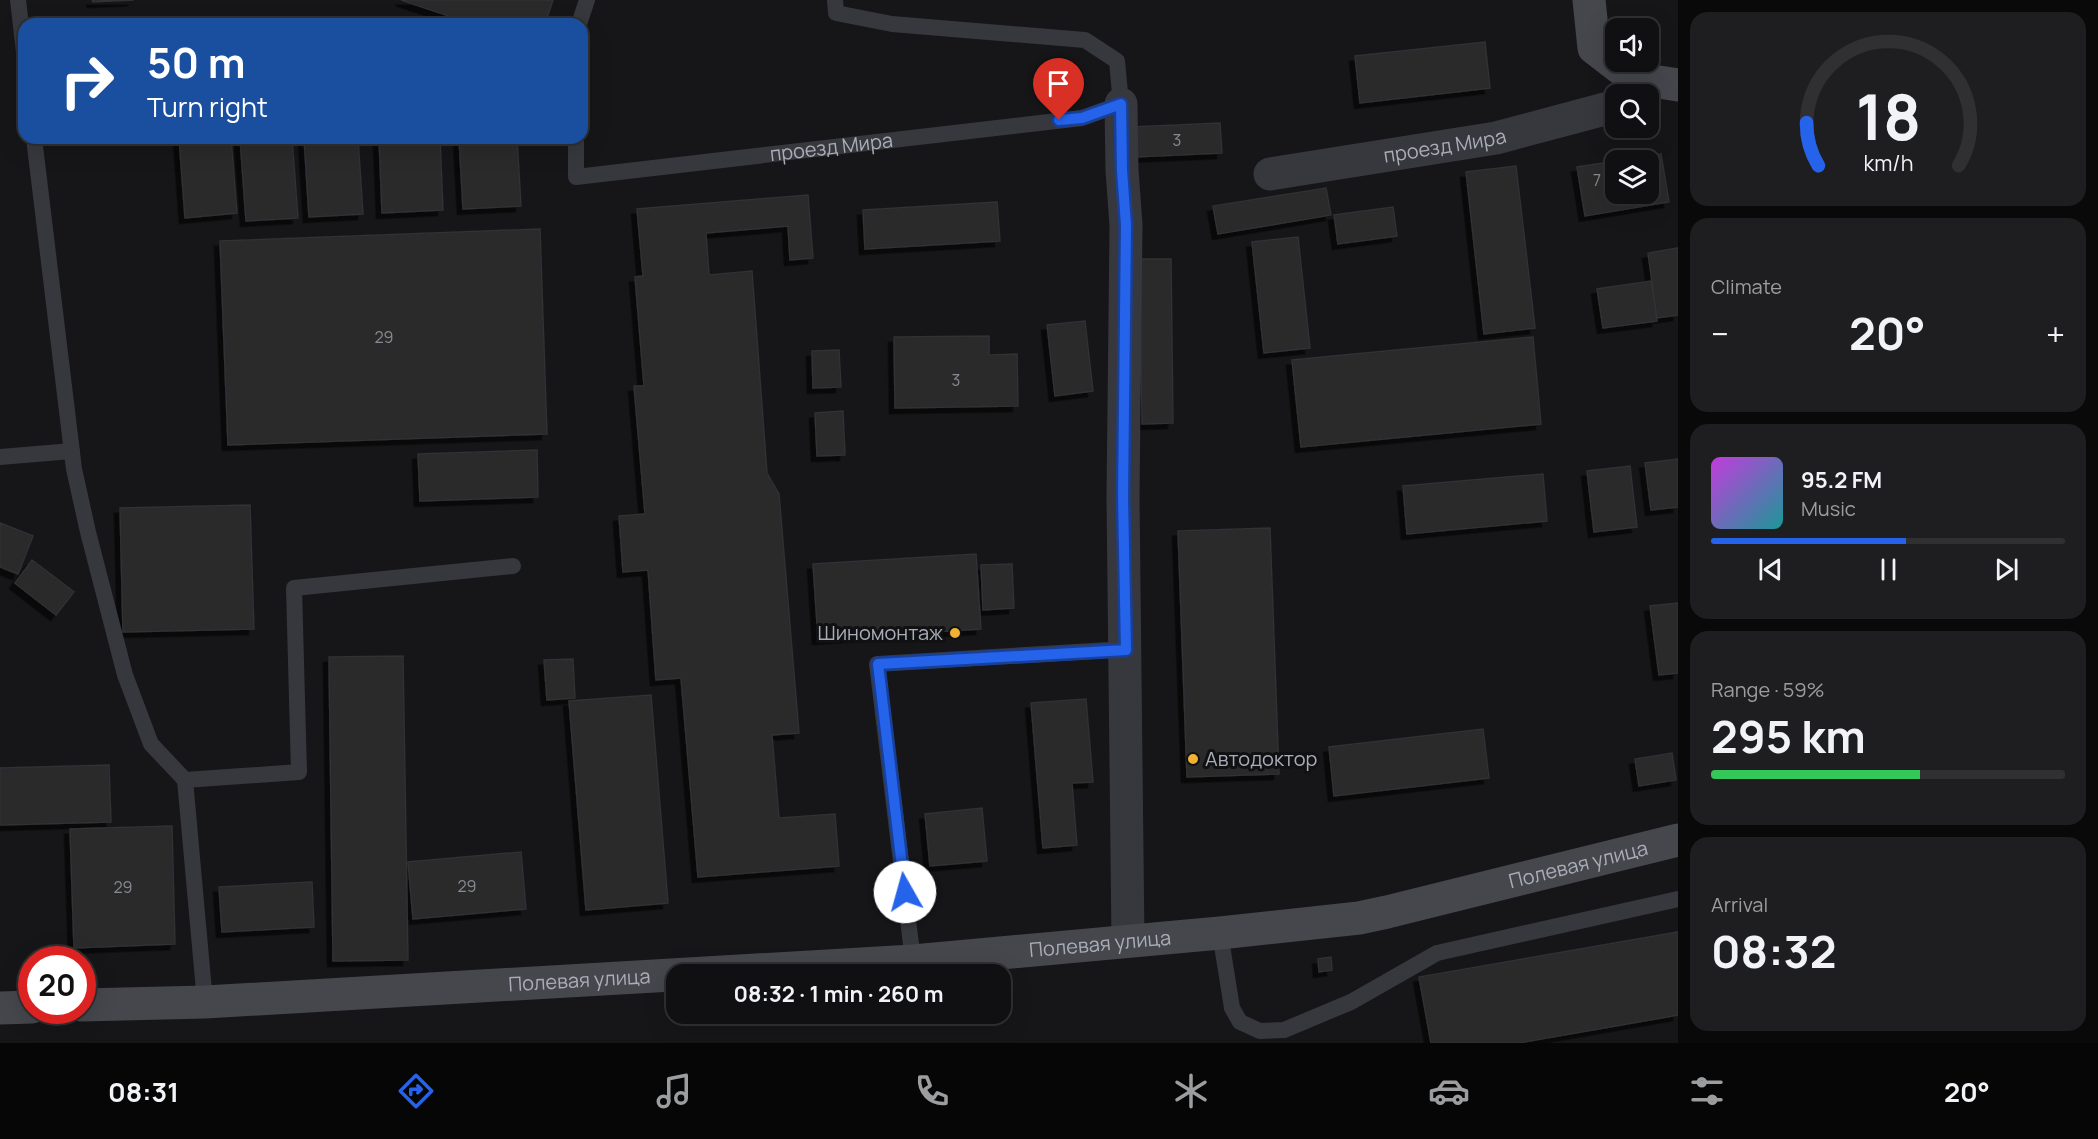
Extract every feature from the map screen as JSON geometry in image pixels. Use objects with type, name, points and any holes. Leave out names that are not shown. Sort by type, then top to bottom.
[{"type":"main road","points":[[1589,0],[1594,48],[1632,78],[1678,87]]},
{"type":"main road","name":"Полевая улица","points":[[96,1005],[205,1002],[913,961],[1220,933],[1359,918],[1678,840]]},
{"type":"main road","points":[[0,1008],[18,1007]]},
{"type":"street","points":[[1659,93],[1678,87]]},
{"type":"street","points":[[1121,104],[1126,225],[1123,497],[1128,941]]},
{"type":"street","name":"проезд Мира","points":[[1270,174],[1496,138],[1605,109]]},
{"type":"lane","points":[[18,0],[20,18]]},
{"type":"lane","points":[[581,18],[587,0]]},
{"type":"lane","points":[[835,0],[836,14],[892,24],[1084,40],[1117,61],[1121,104]]},
{"type":"lane","name":"проезд Мира","points":[[576,144],[576,177],[1082,118],[1121,104]]},
{"type":"lane","points":[[35,144],[74,470],[125,675],[152,744],[185,780],[205,1002]]},
{"type":"lane","points":[[0,457],[72,451]]},
{"type":"lane","points":[[185,780],[299,772],[294,588],[513,566]]},
{"type":"lane","points":[[913,961],[878,664],[1126,650]]},
{"type":"lane","points":[[1220,933],[1232,1008],[1240,1022],[1260,1030],[1284,1030],[1351,1002],[1437,953],[1678,899]]},
{"type":"building","points":[[92,0],[134,0],[93,2]]},
{"type":"building","points":[[401,0],[553,0],[547,18],[455,18]]},
{"type":"building","points":[[1485,42],[1490,88],[1360,103],[1355,56]]},
{"type":"building","points":[[1220,123],[1222,153],[1134,157],[1132,127]]},
{"type":"building","points":[[179,144],[231,144],[237,213],[185,218]]},
{"type":"building","points":[[240,144],[292,144],[298,218],[246,221]]},
{"type":"building","points":[[304,144],[358,144],[363,214],[309,217]]},
{"type":"building","points":[[379,144],[440,144],[443,210],[382,213]]},
{"type":"building","points":[[459,144],[517,144],[521,206],[463,209]]},
{"type":"building","points":[[1659,154],[1661,154],[1669,202],[1659,204]]},
{"type":"building","points":[[1605,163],[1605,204],[1657,204],[1585,216],[1577,167]]},
{"type":"building","points":[[1516,166],[1535,328],[1484,334],[1466,172]]},
{"type":"building","points":[[1326,188],[1331,215],[1218,234],[1213,206]]},
{"type":"building","points":[[808,195],[813,258],[790,260],[788,226],[706,233],[709,275],[752,271],[767,473],[779,494],[799,733],[772,735],[779,818],[835,814],[839,866],[698,877],[681,678],[656,680],[648,570],[623,572],[619,516],[645,514],[634,386],[644,386],[635,277],[643,276],[637,209]]},
{"type":"building","points":[[997,202],[1000,241],[865,249],[863,210]]},
{"type":"building","points":[[1393,207],[1397,236],[1338,244],[1334,215]]},
{"type":"building","points":[[540,229],[547,434],[228,445],[220,241]]},
{"type":"building","points":[[1298,237],[1310,348],[1264,353],[1252,242]]},
{"type":"building","points":[[1678,248],[1678,315],[1657,318],[1648,253]]},
{"type":"building","points":[[1140,259],[1171,259],[1173,423],[1142,424]]},
{"type":"building","points":[[1651,281],[1657,321],[1603,328],[1597,289]]},
{"type":"building","points":[[1085,321],[1093,391],[1055,396],[1047,325]]},
{"type":"building","points":[[989,336],[989,355],[1017,354],[1018,406],[895,408],[894,337]]},
{"type":"building","points":[[1533,337],[1541,424],[1301,447],[1292,360]]},
{"type":"building","points":[[839,350],[841,387],[813,388],[812,351]]},
{"type":"building","points":[[843,411],[845,455],[817,456],[815,413]]},
{"type":"building","points":[[537,450],[538,497],[420,501],[418,454]]},
{"type":"building","points":[[1678,459],[1678,507],[1651,510],[1645,463]]},
{"type":"building","points":[[1630,466],[1637,527],[1594,532],[1587,471]]},
{"type":"building","points":[[1543,474],[1547,521],[1407,534],[1403,486]]},
{"type":"building","points":[[250,505],[254,629],[123,632],[120,508]]},
{"type":"building","points":[[0,523],[33,536],[18,574],[0,567]]},
{"type":"building","points":[[1270,528],[1279,774],[1187,777],[1178,531]]},
{"type":"building","points":[[976,554],[981,629],[818,639],[813,564]]},
{"type":"building","points":[[32,560],[74,592],[56,615],[15,583]]},
{"type":"building","points":[[1012,564],[1014,608],[983,610],[981,565]]},
{"type":"building","points":[[1678,603],[1678,673],[1659,675],[1650,606]]},
{"type":"building","points":[[403,656],[408,960],[333,961],[329,657]]},
{"type":"building","points":[[573,659],[575,698],[547,700],[544,660]]},
{"type":"building","points":[[651,695],[668,903],[586,910],[569,701]]},
{"type":"building","points":[[1086,699],[1093,782],[1072,783],[1077,845],[1043,848],[1031,703]]},
{"type":"building","points":[[1483,729],[1489,778],[1334,796],[1329,747]]},
{"type":"building","points":[[1672,753],[1676,780],[1639,786],[1635,759]]},
{"type":"building","points":[[109,765],[111,822],[0,825],[0,768]]},
{"type":"building","points":[[982,808],[987,861],[930,866],[925,814]]},
{"type":"building","points":[[172,826],[175,944],[74,946],[70,829]]},
{"type":"building","points":[[521,852],[526,909],[413,919],[408,862]]},
{"type":"building","points":[[312,882],[314,927],[222,932],[219,887]]},
{"type":"building","points":[[1678,932],[1678,1015],[1518,1043],[1431,1043],[1419,977]]},
{"type":"building","points":[[1331,957],[1332,970],[1319,972],[1318,959]]},
{"type":"place","name":"Шиномонтаж","points":[[955,633]]},
{"type":"place","name":"Автодоктор","points":[[1193,759]]},
{"type":"route","points":[[905,892],[878,664],[1126,650],[1123,497],[1126,225],[1121,104],[1082,118],[1059,120]]}]
